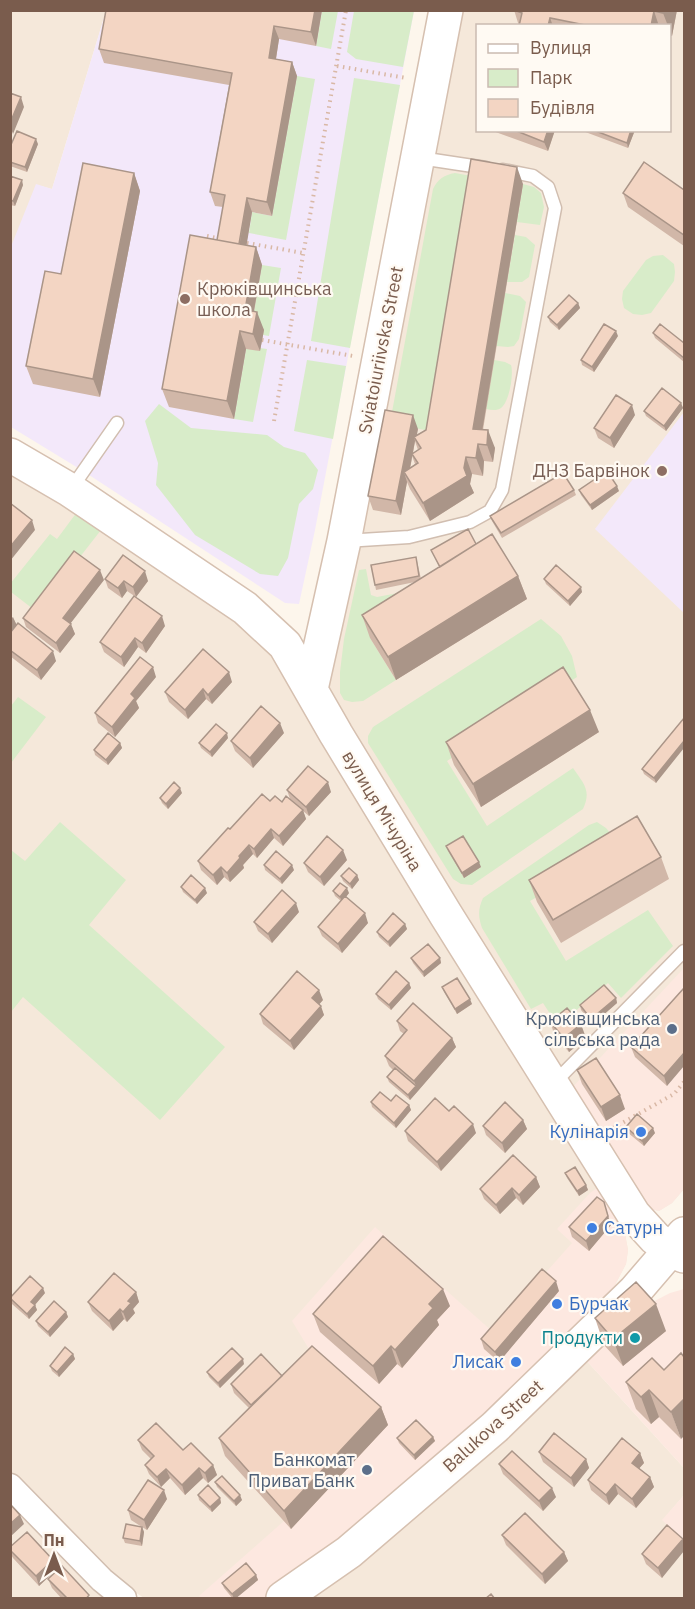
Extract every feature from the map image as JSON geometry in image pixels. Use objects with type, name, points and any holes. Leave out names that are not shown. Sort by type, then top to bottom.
[{"type":"street","name":"Sviatoiuriivska Street","points":[[311,689],[344,541],[446,10]]},
{"type":"street","name":"вулиця Мічуріна","points":[[10,455],[70,490],[245,608],[285,645],[410,855],[634,1215],[655,1238],[680,1247]]},
{"type":"street","name":"Balukova Street","points":[[283,1599],[348,1552],[495,1427],[680,1247]]},
{"type":"street","points":[[10,1486],[102,1580],[124,1599]]},
{"type":"lane","points":[[344,541],[409,537],[470,522],[490,511],[502,490],[555,208],[548,187],[533,176],[418,158]]},
{"type":"lane","points":[[70,490],[117,423]]},
{"type":"lane","points":[[552,1085],[684,951]]},
{"type":"path","points":[[274,421],[346,10]]},
{"type":"path","points":[[337,66],[410,79]]},
{"type":"path","points":[[207,236],[225,240]]},
{"type":"path","points":[[247,243],[303,253]]},
{"type":"path","points":[[262,340],[356,357]]},
{"type":"path","points":[[605,1132],[674,1094],[684,1082]]},
{"type":"shaded area","points":[[11,11],[106,11],[52,189],[37,185],[11,249]]},
{"type":"shaded area","name":"Крюківщинська школа","points":[[106,11],[414,11],[299,604],[285,603],[83,471],[11,427],[10,249],[36,184],[52,189]]},
{"type":"shaded area","points":[[455,11],[684,11],[684,1189],[672,1203],[659,1211],[644,1207],[329,698],[326,675]]},
{"type":"shaded area","name":"ДНЗ Барвінок","points":[[684,412],[684,613],[595,529]]},
{"type":"shaded area","points":[[11,464],[238,619],[267,647],[604,1193],[625,1234],[628,1250],[626,1264],[615,1285],[266,1598],[144,1598],[106,1573],[11,1475]]},
{"type":"shaded area","points":[[684,968],[684,1189],[672,1203],[659,1211],[644,1207],[569,1091]]},
{"type":"shaded area","points":[[600,1186],[625,1234],[628,1250],[626,1264],[615,1285],[487,1422],[341,1545],[266,1598],[202,1598],[199,1596],[284,1521],[225,1456],[318,1364],[292,1321],[375,1227],[493,1332],[572,1243],[557,1229],[590,1193]]},
{"type":"shaded area","points":[[684,1289],[684,1468],[585,1359],[639,1309],[670,1293]]},
{"type":"shaded area","points":[[585,1359],[684,1468],[684,1495],[663,1520],[684,1540],[684,1598],[301,1598]]},
{"type":"shaded area","points":[[684,1495],[684,1540],[662,1520]]},
{"type":"shaded area","points":[[10,1497],[108,1598],[11,1598]]},
{"type":"green space","points":[[322,11],[338,11],[331,49],[316,46]]},
{"type":"green space","points":[[354,11],[414,11],[403,67],[356,59],[347,52]]},
{"type":"green space","points":[[297,76],[315,79],[286,240],[249,233],[252,212],[272,216]]},
{"type":"green space","points":[[354,78],[400,85],[350,348],[311,341]]},
{"type":"green space","points":[[455,173],[477,177],[435,432],[390,423],[433,189],[442,178]]},
{"type":"green space","points":[[523,184],[534,187],[541,193],[544,207],[540,225],[517,222]]},
{"type":"green space","points":[[515,235],[526,237],[535,245],[529,277],[522,282],[507,282]]},
{"type":"green space","points":[[663,255],[674,264],[674,281],[651,313],[633,314],[624,308],[623,291],[646,260],[653,256]]},
{"type":"green space","points":[[262,265],[281,268],[269,336],[251,327]]},
{"type":"green space","points":[[505,293],[520,296],[526,302],[519,339],[514,346],[508,347],[496,346]]},
{"type":"green space","points":[[246,349],[267,349],[253,422],[234,419]]},
{"type":"green space","points":[[307,360],[346,366],[333,439],[294,431]]},
{"type":"green space","points":[[494,360],[511,365],[512,375],[504,405],[498,410],[486,409]]},
{"type":"green space","points":[[159,404],[191,428],[267,435],[284,447],[305,453],[318,470],[313,489],[299,504],[288,558],[278,576],[260,574],[195,535],[156,485],[158,463],[145,421]]},
{"type":"green space","points":[[77,512],[101,530],[37,612],[11,592],[10,584],[50,534],[57,539]]},
{"type":"green space","points":[[366,569],[371,595],[377,597],[445,584],[370,638],[396,680],[363,701],[352,702],[344,700],[340,693],[340,672],[344,639],[359,570]]},
{"type":"green space","points":[[541,619],[561,636],[572,656],[577,677],[447,761],[487,826],[573,768],[585,787],[586,802],[583,809],[472,885],[461,884],[453,879],[368,743],[368,736],[373,727]]},
{"type":"green space","points":[[18,697],[46,717],[11,763],[11,706]]},
{"type":"green space","points":[[60,822],[126,880],[89,925],[225,1047],[160,1120],[23,997],[11,1012],[11,850],[25,861]]},
{"type":"green space","points":[[597,822],[606,828],[622,847],[530,901],[566,961],[648,910],[673,946],[621,998],[608,983],[558,1026],[543,1003],[531,1009],[482,928],[479,909],[483,898],[589,825]]},
{"type":"building","points":[[106,10],[315,10],[311,32],[274,26],[269,58],[292,62],[267,202],[247,198],[239,244],[217,240],[225,195],[210,192],[232,73],[99,49]]},
{"type":"building","points":[[514,10],[664,10],[663,13],[654,11],[651,24],[580,24],[550,18],[548,24],[519,24],[522,13]]},
{"type":"building","points":[[10,93],[21,97],[10,123]]},
{"type":"building","points":[[17,131],[36,139],[25,167],[10,162],[10,147]]},
{"type":"building","points":[[519,132],[547,132],[544,142]]},
{"type":"building","points":[[598,132],[630,132],[627,143]]},
{"type":"building","points":[[471,159],[517,167],[473,429],[488,430],[487,445],[478,444],[476,458],[466,457],[464,468],[467,476],[423,503],[404,472],[418,463],[412,454],[421,448],[414,437],[426,430]]},
{"type":"building","points":[[644,162],[684,190],[684,235],[623,193]]},
{"type":"building","points":[[83,163],[134,173],[93,379],[26,366],[45,271],[61,274]]},
{"type":"building","points":[[10,176],[22,180],[13,201],[10,200]]},
{"type":"building","points":[[190,235],[256,247],[245,310],[257,312],[253,334],[240,331],[227,401],[162,389]]},
{"type":"building","points":[[569,295],[578,303],[557,325],[548,317]]},
{"type":"building","points":[[604,324],[616,331],[592,367],[581,360]]},
{"type":"building","points":[[660,324],[684,343],[684,358],[653,333]]},
{"type":"building","points":[[662,388],[681,403],[664,426],[644,411]]},
{"type":"building","points":[[616,395],[632,405],[610,438],[594,428]]},
{"type":"building","points":[[385,410],[413,415],[396,501],[368,496]]},
{"type":"building","points":[[607,471],[617,486],[590,505],[579,490]]},
{"type":"building","points":[[563,473],[574,490],[501,533],[490,516]]},
{"type":"building","points":[[10,503],[32,520],[10,547]]},
{"type":"building","points":[[468,529],[476,544],[440,567],[431,550]]},
{"type":"building","points":[[492,534],[518,576],[388,657],[362,615]]},
{"type":"building","points":[[74,551],[100,570],[63,618],[71,624],[56,643],[23,618]]},
{"type":"building","points":[[123,555],[145,571],[133,587],[124,581],[118,588],[105,579]]},
{"type":"building","points":[[416,557],[419,576],[375,585],[371,565]]},
{"type":"building","points":[[556,565],[581,587],[568,601],[544,579]]},
{"type":"building","points":[[134,596],[162,616],[142,643],[135,638],[121,657],[100,642]]},
{"type":"building","points":[[18,623],[53,651],[37,670],[10,650],[10,633]]},
{"type":"building","points":[[203,649],[229,672],[208,695],[203,689],[185,710],[165,692]]},
{"type":"building","points":[[140,657],[153,667],[131,694],[135,698],[112,727],[95,713]]},
{"type":"building","points":[[563,667],[590,710],[473,784],[446,742]]},
{"type":"building","points":[[261,706],[280,723],[250,758],[231,741]]},
{"type":"building","points":[[684,718],[684,741],[654,778],[642,769]]},
{"type":"building","points":[[216,724],[227,733],[210,752],[199,743]]},
{"type":"building","points":[[108,733],[120,743],[106,760],[94,750]]},
{"type":"building","points":[[308,766],[328,782],[306,807],[287,790]]},
{"type":"building","points":[[174,782],[180,788],[166,804],[160,798]]},
{"type":"building","points":[[262,794],[270,801],[275,796],[282,802],[286,796],[303,810],[279,836],[271,829],[254,849],[249,845],[227,873],[221,867],[213,875],[198,861]]},
{"type":"building","points":[[637,816],[661,857],[553,920],[529,880]]},
{"type":"building","points":[[327,836],[343,850],[320,877],[304,863]]},
{"type":"building","points":[[463,836],[479,862],[462,873],[446,846]]},
{"type":"building","points":[[276,851],[292,865],[280,879],[264,865]]},
{"type":"building","points":[[349,868],[357,875],[350,884],[341,876]]},
{"type":"building","points":[[191,875],[205,888],[195,900],[181,887]]},
{"type":"building","points":[[340,883],[347,888],[340,897],[333,891]]},
{"type":"building","points":[[282,890],[296,903],[268,934],[254,922]]},
{"type":"building","points":[[345,896],[365,913],[338,944],[318,927]]},
{"type":"building","points":[[393,913],[405,924],[388,942],[377,932]]},
{"type":"building","points":[[428,944],[440,958],[423,972],[411,958]]},
{"type":"building","points":[[297,971],[319,990],[312,998],[321,1006],[290,1041],[260,1014]]},
{"type":"building","points":[[396,971],[409,983],[389,1005],[376,994]]},
{"type":"building","points":[[457,978],[470,999],[455,1009],[442,987]]},
{"type":"building","points":[[604,985],[616,998],[591,1019],[580,1005]]},
{"type":"building","name":"Крюківщинська сільська рада","points":[[684,988],[684,1053],[664,1076],[631,1047]]},
{"type":"building","points":[[413,1003],[452,1038],[414,1081],[385,1056],[407,1030],[397,1021]]},
{"type":"building","points":[[567,1008],[581,1024],[564,1038],[550,1022]]},
{"type":"building","points":[[596,1058],[620,1095],[601,1107],[577,1070]]},
{"type":"building","points":[[395,1068],[416,1086],[408,1095],[387,1077]]},
{"type":"building","points":[[380,1092],[391,1101],[396,1095],[409,1105],[394,1123],[371,1102]]},
{"type":"building","points":[[435,1098],[449,1111],[454,1106],[473,1124],[437,1162],[405,1131]]},
{"type":"building","points":[[505,1102],[523,1120],[502,1143],[483,1126]]},
{"type":"building","name":"Кулінарія","points":[[637,1114],[653,1128],[642,1141],[626,1127]]},
{"type":"building","points":[[513,1155],[536,1177],[519,1195],[512,1188],[496,1205],[480,1189]]},
{"type":"building","points":[[575,1167],[586,1185],[577,1191],[565,1173]]},
{"type":"building","points":[[597,1197],[604,1202],[608,1216],[586,1241],[569,1227]]},
{"type":"building","points":[[383,1236],[443,1289],[429,1304],[433,1308],[395,1350],[391,1346],[373,1366],[313,1314]]},
{"type":"building","points":[[542,1269],[556,1281],[495,1352],[481,1339]]},
{"type":"building","points":[[114,1273],[136,1292],[128,1301],[131,1303],[123,1312],[120,1309],[109,1321],[88,1302]]},
{"type":"building","points":[[30,1276],[43,1288],[31,1302],[35,1305],[27,1314],[10,1298]]},
{"type":"building","points":[[636,1282],[656,1304],[613,1339],[595,1318]]},
{"type":"building","points":[[54,1301],[66,1312],[48,1332],[36,1321]]},
{"type":"building","points":[[312,1346],[381,1407],[284,1511],[219,1438]]},
{"type":"building","points":[[65,1347],[73,1354],[57,1372],[50,1366]]},
{"type":"building","points":[[232,1348],[243,1359],[218,1383],[207,1372]]},
{"type":"building","points":[[681,1353],[684,1357],[684,1399],[671,1412],[649,1390],[641,1397],[626,1382],[652,1358],[664,1370]]},
{"type":"building","points":[[261,1354],[282,1376],[251,1405],[231,1384]]},
{"type":"building","points":[[416,1420],[433,1437],[414,1455],[397,1438]]},
{"type":"building","points":[[156,1423],[183,1450],[191,1443],[213,1465],[205,1473],[199,1468],[182,1485],[166,1469],[157,1477],[145,1465],[154,1456],[138,1440]]},
{"type":"building","points":[[554,1433],[586,1459],[571,1478],[539,1452]]},
{"type":"building","points":[[622,1438],[640,1453],[632,1463],[650,1477],[632,1499],[615,1484],[606,1495],[588,1480]]},
{"type":"building","points":[[512,1451],[552,1488],[539,1501],[499,1464]]},
{"type":"building","points":[[222,1476],[240,1495],[234,1501],[215,1482]]},
{"type":"building","points":[[148,1480],[164,1490],[144,1520],[128,1510]]},
{"type":"building","points":[[208,1485],[220,1498],[210,1507],[198,1495]]},
{"type":"building","points":[[10,1504],[20,1515],[10,1524]]},
{"type":"building","points":[[525,1513],[564,1552],[542,1574],[502,1535]]},
{"type":"building","points":[[126,1524],[142,1527],[140,1541],[123,1538]]},
{"type":"building","points":[[667,1525],[683,1539],[658,1568],[642,1554]]},
{"type":"building","points":[[27,1532],[53,1560],[36,1576],[10,1550],[10,1547]]},
{"type":"building","points":[[246,1563],[256,1575],[232,1594],[222,1583]]},
{"type":"building","points":[[62,1566],[89,1595],[86,1599],[68,1599],[48,1579]]},
{"type":"building","points":[[491,1594],[495,1599],[485,1599]]},
{"type":"place","name":"Крюківщинська школа","points":[[185,299]]},
{"type":"place","name":"ДНЗ Барвінок","points":[[662,471]]},
{"type":"place","name":"Крюківщинська сільська рада","points":[[672,1029]]},
{"type":"place","name":"Кулінарія","points":[[641,1132]]},
{"type":"place","name":"Сатурн","points":[[592,1228]]},
{"type":"place","name":"Бурчак","points":[[557,1304]]},
{"type":"place","name":"Продукти","points":[[635,1338]]},
{"type":"place","name":"Лисак","points":[[516,1362]]},
{"type":"place","name":"Банкомат Приват Банк","points":[[367,1470]]}]
